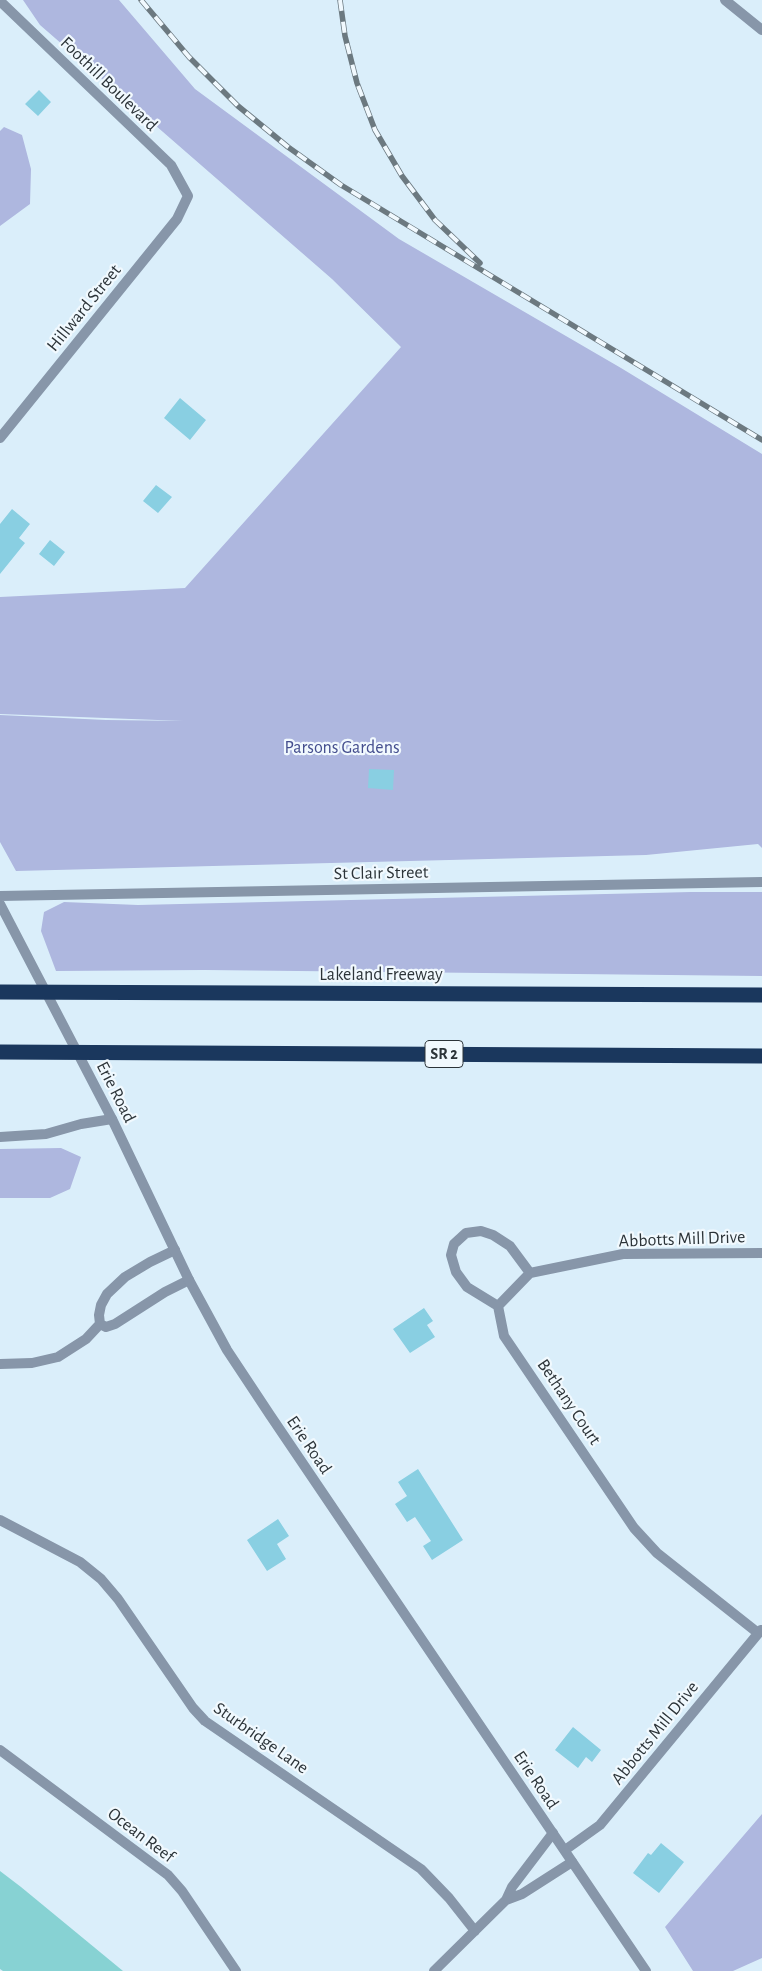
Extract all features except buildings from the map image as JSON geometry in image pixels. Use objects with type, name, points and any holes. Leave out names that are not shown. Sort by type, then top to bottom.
[{"type":"highway","name":"Lakeland Freeway","points":[[0,992],[762,995]]},
{"type":"highway","name":"SR 2","points":[[6,1052],[762,1056]]},
{"type":"street","points":[[725,0],[762,30]]},
{"type":"street","name":"Foothill Boulevard","points":[[0,2],[171,166],[188,196]]},
{"type":"street","name":"Hillward Street","points":[[0,438],[177,219],[188,196]]},
{"type":"street","name":"St Clair Street","points":[[0,896],[762,882]]},
{"type":"street","name":"Erie Road","points":[[0,904],[112,1118],[175,1250],[227,1350],[646,1971]]},
{"type":"street","points":[[0,1137],[46,1134],[112,1118]]},
{"type":"street","points":[[481,1231],[494,1235],[510,1246],[530,1273],[498,1306],[467,1287],[456,1272],[451,1255],[454,1244],[466,1234],[481,1231]]},
{"type":"street","points":[[0,1364],[32,1363],[58,1357],[86,1339],[100,1324],[100,1305],[107,1294],[125,1277],[175,1250]]},
{"type":"street","name":"Abbotts Mill Drive","points":[[530,1273],[623,1254],[762,1253]]},
{"type":"street","points":[[100,1324],[106,1327],[115,1324],[165,1292],[190,1280]]},
{"type":"street","name":"Bethany Court","points":[[498,1306],[504,1336],[634,1528],[657,1553],[760,1631]]},
{"type":"street","name":"Sturbridge Lane","points":[[0,1520],[80,1562],[101,1578],[118,1599],[193,1708],[205,1721],[421,1868],[475,1930]]},
{"type":"street","name":"Abbotts Mill Drive","points":[[565,1850],[600,1825],[760,1631]]},
{"type":"street","name":"Ocean Reef","points":[[0,1750],[168,1875],[182,1891],[236,1971]]},
{"type":"street","points":[[434,1971],[506,1900],[512,1887],[553,1833]]},
{"type":"street","points":[[506,1900],[522,1894],[572,1862]]},
{"type":"green space","name":"Parsons Gardens","points":[[23,0],[119,0],[195,89],[399,239],[621,368],[762,454],[762,848],[758,844],[646,855],[16,871],[0,842],[0,715],[106,720],[184,721],[0,714],[0,597],[185,588],[401,347],[332,279],[40,25]]},
{"type":"green space","points":[[4,127],[22,135],[31,169],[30,204],[0,226],[0,131]]},
{"type":"green space","points":[[762,892],[762,976],[205,970],[56,971],[41,931],[44,912],[64,902],[138,905]]},
{"type":"green space","points":[[61,1148],[81,1157],[70,1189],[50,1198],[0,1198],[0,1149]]},
{"type":"green space","points":[[762,1814],[762,1958],[733,1971],[693,1971],[665,1927]]},
{"type":"shaded area","points":[[0,1871],[123,1971],[3,1971],[0,1969]]},
{"type":"railway","points":[[141,0],[189,57],[238,106],[288,147],[341,185],[762,440]]},
{"type":"railway","points":[[340,0],[345,36],[357,83],[375,130],[402,176],[435,220],[480,263]]}]
